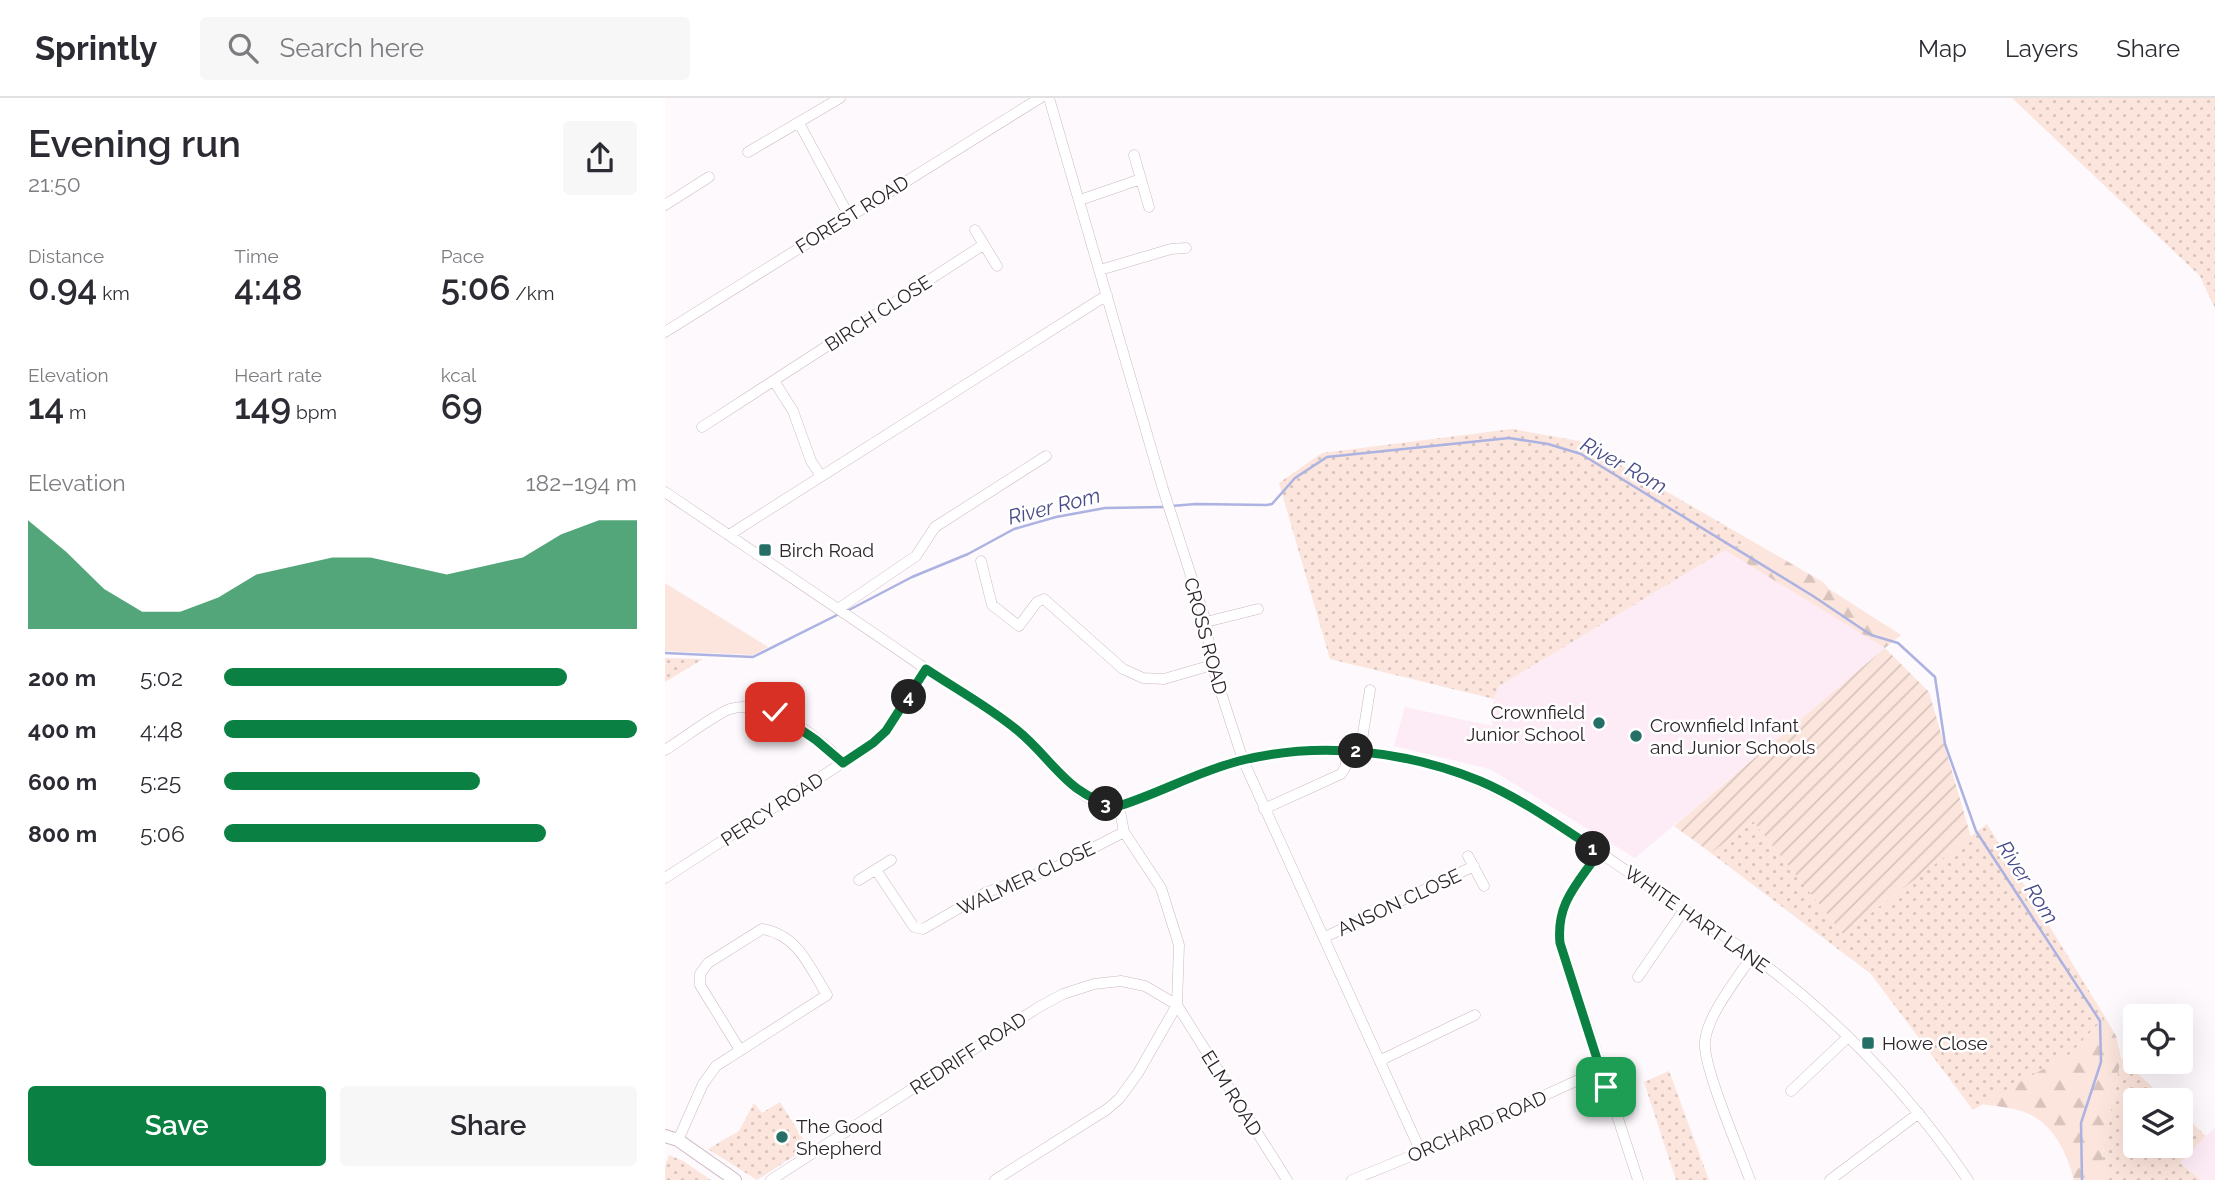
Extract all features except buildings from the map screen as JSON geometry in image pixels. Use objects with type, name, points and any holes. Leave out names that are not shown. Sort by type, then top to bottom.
[{"type":"main road","points":[[671,1138],[734,1180]]},
{"type":"street","points":[[748,152],[840,98]]},
{"type":"street","name":"FOREST ROAD","points":[[665,332],[1040,98]]},
{"type":"street","name":"CROSS ROAD","points":[[1049,98],[1163,489],[1206,622],[1212,666],[1243,760],[1421,1152]]},
{"type":"street","points":[[799,123],[849,216]]},
{"type":"street","points":[[1134,155],[1149,207]]},
{"type":"street","points":[[665,205],[709,177]]},
{"type":"street","points":[[1080,200],[1141,179]]},
{"type":"street","points":[[975,230],[997,266]]},
{"type":"street","name":"BIRCH CLOSE","points":[[702,427],[983,245]]},
{"type":"street","points":[[1100,270],[1171,249],[1186,248]]},
{"type":"street","points":[[729,536],[1107,295]]},
{"type":"street","points":[[773,381],[793,411],[811,461],[821,476]]},
{"type":"street","points":[[843,612],[916,556],[935,527],[1046,456]]},
{"type":"street","points":[[665,492],[1017,730],[1081,792],[1102,803],[1119,806],[1124,832],[1161,888],[1179,945],[1177,1005],[1139,1073],[1119,1100],[995,1180]]},
{"type":"street","points":[[981,561],[992,605],[1019,626],[1037,602],[1044,599],[1123,669],[1143,678],[1164,679],[1212,666]]},
{"type":"street","points":[[1206,622],[1258,609]]},
{"type":"street","name":"PERCY ROAD","points":[[665,878],[873,743],[886,731],[926,669]]},
{"type":"street","points":[[1360,752],[1370,690]]},
{"type":"street","points":[[665,750],[729,709],[747,708],[775,712],[816,740],[843,763]]},
{"type":"street","points":[[1263,809],[1341,774],[1345,768],[1347,750]]},
{"type":"street","name":"WHITE HART LANE","points":[[1119,806],[1209,771],[1243,760],[1271,755],[1347,750],[1440,767],[1480,781],[1544,816],[1599,852],[1752,956],[1793,988],[1848,1037],[1920,1113],[1968,1180]]},
{"type":"street","name":"WALMER CLOSE","points":[[876,870],[914,927],[923,929],[985,893],[1056,867],[1124,832]]},
{"type":"street","points":[[1599,852],[1567,897],[1561,915],[1560,943],[1638,1180]]},
{"type":"street","name":"ANSON CLOSE","points":[[1468,856],[1484,886]]},
{"type":"street","points":[[859,880],[891,860]]},
{"type":"street","name":"ANSON CLOSE","points":[[1325,937],[1474,866]]},
{"type":"street","points":[[1638,978],[1684,910]]},
{"type":"street","points":[[671,1138],[716,1066],[827,995],[794,942],[778,931],[762,929],[708,963],[700,974],[700,985],[740,1050]]},
{"type":"street","points":[[1750,1180],[1709,1067],[1704,1042],[1710,1021],[1752,956]]},
{"type":"street","name":"REDRIFF ROAD","points":[[771,1180],[1063,994],[1094,984],[1121,981],[1145,986],[1177,1005]]},
{"type":"street","name":"ELM ROAD","points":[[1177,1005],[1287,1180]]},
{"type":"street","points":[[1381,1060],[1475,1014]]},
{"type":"street","points":[[1791,1091],[1848,1037]]},
{"type":"street","name":"ORCHARD ROAD","points":[[1355,1179],[1421,1152],[1600,1070]]},
{"type":"street","points":[[1830,1180],[1920,1113]]},
{"type":"shaded area","name":"Crownfield Infant and Junior Schools","points":[[1727,549],[1885,648],[1635,858],[1490,769],[1394,746],[1405,707],[1492,726],[1494,699],[1499,686]]},
{"type":"shaded area","points":[[2215,1127],[2215,1180],[2201,1180],[2180,1163],[2185,1158],[2193,1158],[2193,1150]]},
{"type":"green space","points":[[2012,98],[2215,98],[2215,309],[2200,276]]},
{"type":"green space","points":[[1512,429],[1579,441],[1752,541],[1727,549],[1499,686],[1494,699],[1330,659],[1279,483],[1322,453]]},
{"type":"green space","points":[[1752,541],[1823,582],[1829,589],[1901,635],[1885,648],[1725,550]]},
{"type":"green space","points":[[665,583],[768,647],[753,655],[665,651]]},
{"type":"green space","points":[[1885,648],[1929,692],[1971,837],[1843,934],[1753,821],[1711,853],[1674,826]]},
{"type":"green space","points":[[665,658],[703,659],[665,682]]},
{"type":"green space","points":[[1753,821],[1843,934],[1987,824],[2105,1017],[2069,1055],[1973,1110],[1871,974],[1711,853]]},
{"type":"green space","points":[[2105,1017],[2116,1036],[2121,1058],[2102,1158],[2108,1180],[2074,1180],[2063,1149],[2043,1123],[2019,1110],[1980,1104],[2069,1055]]},
{"type":"green space","points":[[2121,1058],[2123,1074],[2138,1074],[2153,1088],[2123,1088],[2123,1158],[2185,1158],[2180,1163],[2201,1180],[2108,1180],[2102,1158]]},
{"type":"green space","points":[[1669,1071],[1709,1180],[1676,1180],[1644,1082]]},
{"type":"green space","points":[[780,1102],[808,1147],[757,1180],[708,1149],[739,1131],[754,1103],[762,1113]]},
{"type":"green space","points":[[2193,1124],[2206,1136],[2193,1150]]},
{"type":"green space","points":[[669,1155],[711,1180],[665,1180],[665,1166]]},
{"type":"waterway","name":"River Rom","points":[[1171,506],[1272,504],[1295,478],[1327,457],[1509,438],[1548,444],[1581,454],[1813,596],[1871,635],[1898,643],[1935,677],[1945,744],[1976,831],[2100,1021],[2101,1062],[2081,1123],[2082,1180]]},
{"type":"waterway","name":"River Rom","points":[[847,611],[912,577],[968,554],[1014,529],[1056,517],[1105,508],[1165,507]]},
{"type":"waterway","name":"River Rom","points":[[665,653],[753,657],[841,613]]},
{"type":"place","name":"Birch Road","points":[[765,550]]},
{"type":"place","name":"Crownfield Junior School","points":[[1599,723]]},
{"type":"place","name":"Crownfield Infant and Junior Schools","points":[[1636,736]]},
{"type":"place","name":"Howe Close","points":[[1868,1043]]},
{"type":"place","name":"The Good Shepherd","points":[[782,1137]]},
{"type":"route","points":[[775,712],[816,740],[843,763],[886,731],[926,669],[1017,730],[1081,792],[1093,800],[1119,806],[1243,760],[1310,751],[1347,750],[1395,757],[1440,767],[1483,782],[1544,816],[1599,852],[1567,897],[1559,930],[1560,943],[1606,1087]]}]
